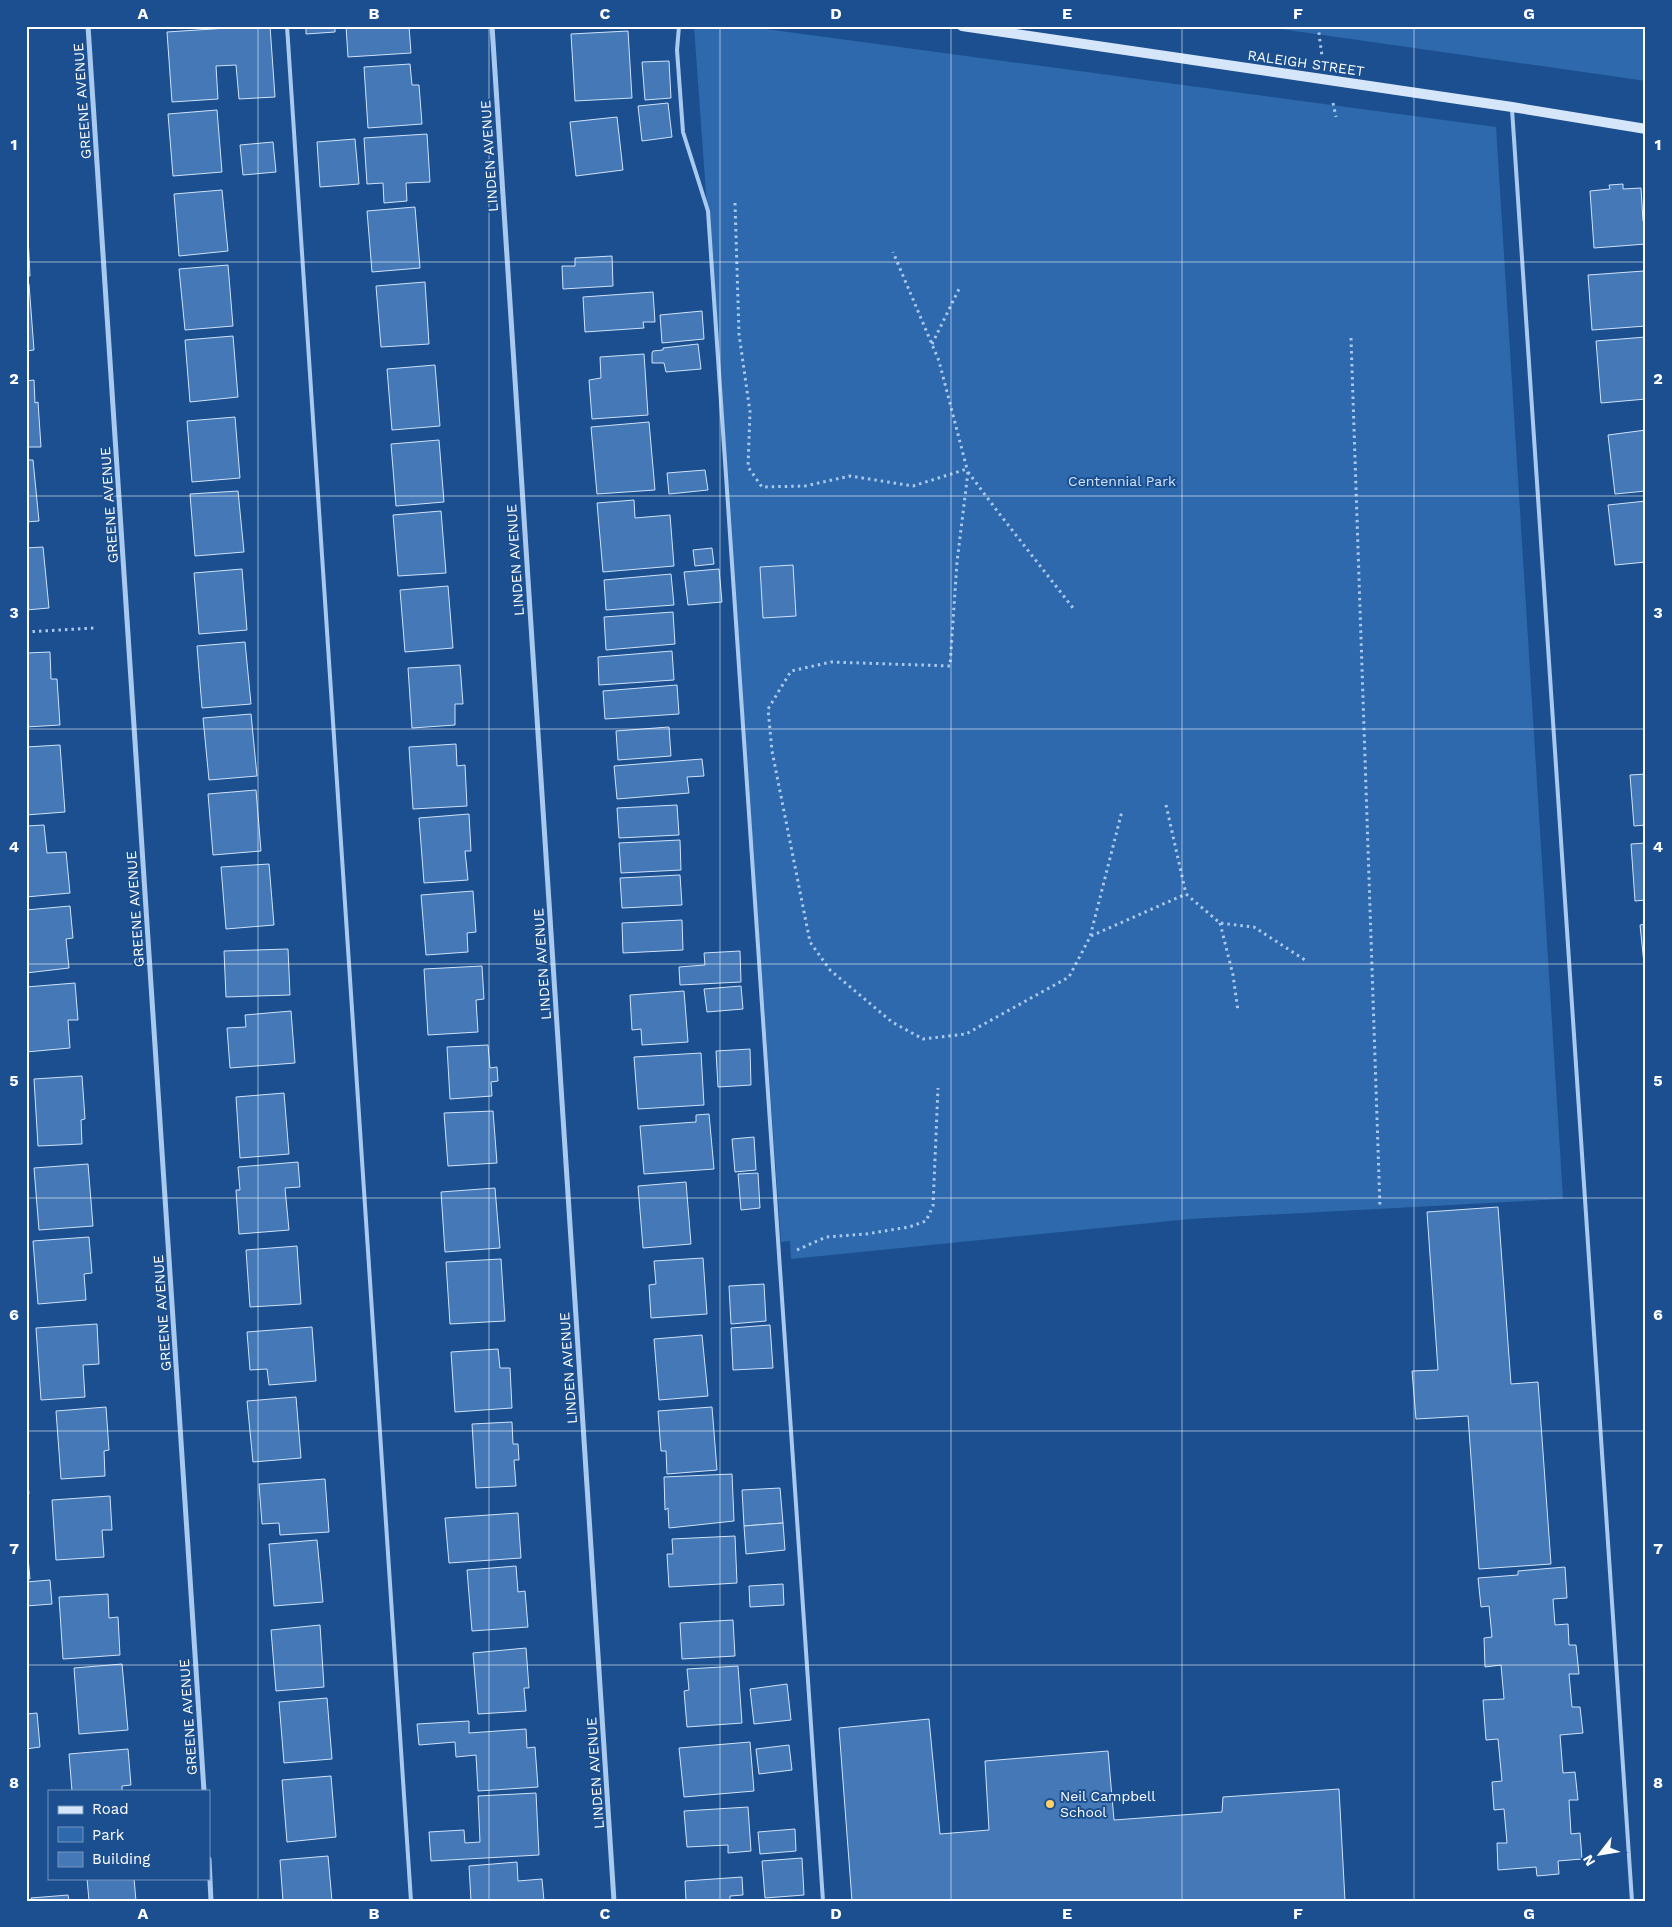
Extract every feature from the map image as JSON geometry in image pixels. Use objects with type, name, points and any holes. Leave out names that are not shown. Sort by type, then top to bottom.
[{"type":"street","name":"GREENE AVENUE","points":[[88,26],[204,1790]]},
{"type":"street","name":"LINDEN AVENUE","points":[[492,26],[614,1901]]},
{"type":"street","name":"RALEIGH STREET","points":[[962,26],[1512,107],[1646,129]]},
{"type":"street","points":[[210,1873],[212,1901]]},
{"type":"lane","points":[[287,26],[411,1901]]},
{"type":"lane","points":[[679,26],[677,50],[683,132],[708,211],[823,1901]]},
{"type":"lane","points":[[1512,107],[1632,1901]]},
{"type":"path","points":[[734,203],[739,334],[750,412],[748,467],[762,487],[805,486],[850,476],[913,486],[967,470]]},
{"type":"path","points":[[893,252],[938,361],[967,470],[957,562],[950,666],[831,662],[791,670],[768,708],[772,751],[780,796],[810,942],[830,970],[892,1022],[923,1039],[966,1034],[1069,978],[1090,937],[1122,811]]},
{"type":"path","points":[[932,344],[959,288]]},
{"type":"path","points":[[1351,338],[1380,1208]]},
{"type":"path","points":[[967,470],[1073,608]]},
{"type":"path","points":[[26,632],[94,628]]},
{"type":"path","points":[[1166,805],[1186,894],[1220,922],[1254,927],[1305,960]]},
{"type":"path","points":[[1090,937],[1186,894]]},
{"type":"path","points":[[1220,922],[1233,975],[1238,1011]]},
{"type":"path","points":[[779,1260],[804,1246],[826,1237],[866,1234],[909,1227],[926,1221],[933,1206],[938,1088]]},
{"type":"green space","name":"Centennial Park","points":[[694,26],[743,26],[1496,127],[1563,1199],[1190,1219],[791,1259],[790,1241],[781,1242]]},
{"type":"green space","points":[[1260,26],[1646,26],[1646,81]]},
{"type":"building","points":[[270,26],[275,97],[239,99],[236,65],[216,66],[218,99],[172,102],[167,32]]},
{"type":"building","points":[[306,26],[335,26],[335,32],[306,34]]},
{"type":"building","points":[[346,26],[409,26],[411,53],[348,57]]},
{"type":"building","points":[[628,31],[632,98],[575,101],[571,34]]},
{"type":"building","points":[[669,61],[671,98],[645,100],[642,62]]},
{"type":"building","points":[[410,64],[412,85],[419,85],[422,124],[368,128],[364,67]]},
{"type":"building","points":[[668,103],[672,137],[642,141],[638,106]]},
{"type":"building","points":[[217,110],[222,172],[173,176],[168,114]]},
{"type":"building","points":[[617,117],[623,170],[576,176],[570,122]]},
{"type":"building","points":[[427,134],[430,182],[406,183],[407,201],[384,203],[383,183],[367,184],[364,138]]},
{"type":"building","points":[[355,139],[359,184],[320,187],[317,142]]},
{"type":"building","points":[[273,142],[276,172],[243,175],[240,145]]},
{"type":"building","points":[[1623,184],[1623,189],[1641,188],[1643,221],[1646,221],[1646,244],[1594,248],[1590,191],[1610,189],[1609,185]]},
{"type":"building","points":[[222,190],[228,251],[179,256],[174,194]]},
{"type":"building","points":[[415,207],[420,268],[372,272],[367,211]]},
{"type":"building","points":[[26,236],[28,236],[30,276],[26,276]]},
{"type":"building","points":[[612,256],[613,286],[563,289],[562,266],[575,266],[575,258]]},
{"type":"building","points":[[228,265],[233,326],[185,330],[179,269]]},
{"type":"building","points":[[1644,271],[1646,326],[1592,330],[1588,275]]},
{"type":"building","points":[[425,282],[429,344],[381,347],[376,286]]},
{"type":"building","points":[[26,284],[29,284],[34,350],[26,351]]},
{"type":"building","points":[[653,292],[655,322],[643,322],[644,328],[585,332],[583,297]]},
{"type":"building","points":[[702,311],[704,339],[662,343],[660,315]]},
{"type":"building","points":[[233,336],[238,397],[190,402],[185,340]]},
{"type":"building","points":[[1646,337],[1646,399],[1601,403],[1596,341]]},
{"type":"building","points":[[698,344],[701,369],[666,372],[664,363],[652,363],[653,351]]},
{"type":"building","points":[[644,354],[648,415],[592,419],[589,380],[601,378],[600,357]]},
{"type":"building","points":[[435,365],[440,426],[392,430],[387,369]]},
{"type":"building","points":[[34,380],[35,403],[38,402],[41,447],[26,447],[26,381]]},
{"type":"building","points":[[235,417],[240,478],[192,482],[187,421]]},
{"type":"building","points":[[649,422],[655,490],[597,494],[591,427]]},
{"type":"building","points":[[1646,430],[1646,491],[1615,494],[1608,435]]},
{"type":"building","points":[[439,440],[444,502],[396,506],[391,444]]},
{"type":"building","points":[[26,460],[33,460],[39,521],[26,522]]},
{"type":"building","points":[[705,470],[708,490],[669,494],[667,473]]},
{"type":"building","points":[[238,491],[244,552],[195,556],[190,494]]},
{"type":"building","points":[[634,500],[635,518],[670,515],[674,566],[603,572],[597,503]]},
{"type":"building","points":[[1646,501],[1646,562],[1615,565],[1608,505]]},
{"type":"building","points":[[441,511],[446,573],[398,576],[393,515]]},
{"type":"building","points":[[43,547],[49,608],[26,610],[26,548]]},
{"type":"building","points":[[712,548],[714,564],[695,566],[693,550]]},
{"type":"building","points":[[793,565],[796,616],[763,618],[760,567]]},
{"type":"building","points":[[242,569],[247,630],[199,634],[194,573]]},
{"type":"building","points":[[719,569],[722,602],[688,605],[684,572]]},
{"type":"building","points":[[671,574],[674,605],[606,610],[604,580]]},
{"type":"building","points":[[448,586],[453,648],[405,652],[400,590]]},
{"type":"building","points":[[673,612],[675,644],[606,650],[604,617]]},
{"type":"building","points":[[245,642],[251,704],[202,708],[197,646]]},
{"type":"building","points":[[672,651],[674,680],[599,685],[598,657]]},
{"type":"building","points":[[50,652],[51,679],[57,679],[60,725],[26,727],[26,653]]},
{"type":"building","points":[[460,665],[463,704],[455,704],[455,725],[412,728],[408,668]]},
{"type":"building","points":[[677,685],[679,714],[605,719],[603,691]]},
{"type":"building","points":[[251,714],[257,776],[209,780],[203,718]]},
{"type":"building","points":[[669,727],[671,756],[618,760],[616,731]]},
{"type":"building","points":[[456,744],[457,766],[465,765],[467,806],[413,809],[409,747]]},
{"type":"building","points":[[60,745],[65,812],[26,815],[26,747]]},
{"type":"building","points":[[702,759],[704,776],[687,777],[689,793],[617,799],[614,766]]},
{"type":"building","points":[[1646,774],[1646,825],[1634,826],[1630,775]]},
{"type":"building","points":[[256,790],[261,851],[213,855],[208,794]]},
{"type":"building","points":[[677,805],[679,835],[619,838],[617,808]]},
{"type":"building","points":[[469,814],[471,851],[465,851],[468,880],[424,883],[419,818]]},
{"type":"building","points":[[44,825],[47,853],[66,852],[70,893],[26,897],[26,826]]},
{"type":"building","points":[[680,840],[681,870],[621,873],[619,843]]},
{"type":"building","points":[[1646,843],[1646,900],[1635,901],[1631,844]]},
{"type":"building","points":[[269,864],[274,925],[226,929],[221,867]]},
{"type":"building","points":[[680,875],[682,905],[622,908],[620,878]]},
{"type":"building","points":[[473,891],[476,932],[467,933],[468,952],[426,955],[421,895]]},
{"type":"building","points":[[70,906],[73,938],[66,939],[69,968],[26,973],[26,910]]},
{"type":"building","points":[[682,920],[683,950],[623,953],[622,923]]},
{"type":"building","points":[[1646,924],[1646,983],[1640,925]]},
{"type":"building","points":[[288,949],[290,995],[226,997],[224,951]]},
{"type":"building","points":[[740,951],[741,982],[680,985],[679,967],[705,965],[704,953]]},
{"type":"building","points":[[482,966],[484,999],[476,1000],[478,1032],[428,1035],[424,969]]},
{"type":"building","points":[[75,983],[78,1020],[68,1020],[70,1048],[26,1052],[26,987]]},
{"type":"building","points":[[741,986],[743,1009],[707,1012],[704,989]]},
{"type":"building","points":[[684,991],[688,1042],[642,1045],[641,1029],[632,1030],[630,995]]},
{"type":"building","points":[[291,1011],[295,1063],[230,1068],[227,1028],[246,1027],[245,1015]]},
{"type":"building","points":[[488,1045],[490,1068],[497,1067],[498,1081],[491,1082],[492,1096],[450,1099],[447,1047]]},
{"type":"building","points":[[750,1049],[751,1085],[718,1087],[716,1051]]},
{"type":"building","points":[[701,1053],[704,1105],[638,1109],[634,1057]]},
{"type":"building","points":[[82,1076],[85,1119],[81,1120],[82,1144],[38,1146],[34,1079]]},
{"type":"building","points":[[284,1093],[289,1154],[240,1158],[236,1097]]},
{"type":"building","points":[[493,1111],[497,1163],[448,1166],[444,1113]]},
{"type":"building","points":[[709,1114],[714,1169],[644,1174],[640,1126],[696,1122],[696,1115]]},
{"type":"building","points":[[754,1137],[756,1170],[735,1172],[732,1139]]},
{"type":"building","points":[[298,1162],[300,1187],[285,1188],[289,1230],[239,1234],[236,1190],[240,1190],[238,1167]]},
{"type":"building","points":[[88,1164],[93,1226],[39,1230],[34,1168]]},
{"type":"building","points":[[758,1173],[760,1208],[741,1210],[738,1174]]},
{"type":"building","points":[[686,1182],[691,1244],[643,1248],[638,1186]]},
{"type":"building","points":[[495,1188],[500,1248],[445,1252],[441,1192]]},
{"type":"building","points":[[1498,1207],[1511,1384],[1538,1382],[1551,1564],[1479,1569],[1468,1416],[1416,1419],[1412,1371],[1438,1370],[1427,1212]]},
{"type":"building","points":[[89,1237],[92,1273],[84,1274],[86,1300],[38,1304],[33,1241]]},
{"type":"building","points":[[297,1246],[301,1304],[250,1307],[246,1250]]},
{"type":"building","points":[[703,1258],[707,1314],[651,1318],[649,1285],[656,1284],[654,1261]]},
{"type":"building","points":[[501,1259],[505,1321],[450,1324],[446,1262]]},
{"type":"building","points":[[764,1284],[766,1321],[731,1324],[729,1286]]},
{"type":"building","points":[[97,1324],[99,1364],[83,1365],[85,1397],[41,1400],[36,1328]]},
{"type":"building","points":[[770,1325],[773,1368],[733,1370],[731,1328]]},
{"type":"building","points":[[312,1327],[316,1381],[269,1385],[267,1369],[250,1370],[247,1332]]},
{"type":"building","points":[[702,1335],[708,1396],[659,1400],[654,1339]]},
{"type":"building","points":[[498,1349],[500,1368],[510,1368],[512,1408],[455,1412],[451,1352]]},
{"type":"building","points":[[296,1397],[301,1458],[253,1462],[247,1401]]},
{"type":"building","points":[[106,1407],[109,1450],[104,1451],[105,1476],[61,1479],[56,1411]]},
{"type":"building","points":[[712,1407],[717,1470],[667,1474],[666,1451],[661,1451],[658,1411]]},
{"type":"building","points":[[512,1422],[513,1444],[518,1444],[519,1460],[514,1460],[516,1486],[476,1488],[472,1424]]},
{"type":"building","points":[[26,1467],[29,1494],[26,1494]]},
{"type":"building","points":[[732,1474],[734,1521],[669,1528],[668,1508],[665,1510],[664,1477]]},
{"type":"building","points":[[325,1479],[329,1532],[280,1535],[279,1523],[262,1524],[259,1484]]},
{"type":"building","points":[[780,1488],[783,1523],[744,1526],[742,1490]]},
{"type":"building","points":[[110,1496],[112,1530],[102,1530],[104,1557],[56,1560],[52,1500]]},
{"type":"building","points":[[518,1513],[521,1558],[449,1563],[445,1518]]},
{"type":"building","points":[[783,1523],[785,1550],[746,1554],[744,1526]]},
{"type":"building","points":[[735,1536],[737,1583],[669,1587],[667,1554],[673,1554],[672,1539]]},
{"type":"building","points":[[317,1540],[323,1602],[274,1606],[269,1544]]},
{"type":"building","points":[[27,1548],[30,1579],[26,1579]]},
{"type":"building","points":[[516,1566],[518,1592],[525,1591],[528,1627],[472,1631],[467,1570]]},
{"type":"building","points":[[1565,1567],[1567,1598],[1553,1599],[1555,1625],[1568,1624],[1569,1645],[1576,1645],[1579,1674],[1569,1674],[1572,1707],[1580,1707],[1583,1733],[1560,1735],[1563,1773],[1575,1772],[1578,1800],[1569,1800],[1571,1834],[1580,1833],[1582,1859],[1558,1861],[1559,1874],[1537,1876],[1536,1867],[1498,1870],[1497,1843],[1507,1843],[1504,1809],[1494,1810],[1492,1782],[1502,1781],[1498,1739],[1486,1740],[1483,1700],[1504,1699],[1501,1665],[1485,1667],[1484,1638],[1492,1637],[1489,1606],[1481,1607],[1478,1578],[1518,1575],[1518,1571]]},
{"type":"building","points":[[50,1580],[52,1604],[26,1606],[26,1582]]},
{"type":"building","points":[[783,1584],[784,1605],[750,1607],[749,1586]]},
{"type":"building","points":[[108,1594],[109,1618],[118,1617],[120,1655],[63,1659],[59,1597]]},
{"type":"building","points":[[733,1620],[735,1656],[682,1659],[680,1623]]},
{"type":"building","points":[[320,1625],[324,1687],[276,1691],[271,1630]]},
{"type":"building","points":[[526,1648],[529,1688],[524,1688],[526,1711],[478,1714],[473,1653]]},
{"type":"building","points":[[122,1664],[128,1730],[79,1734],[74,1668]]},
{"type":"building","points":[[738,1666],[742,1723],[687,1727],[684,1691],[689,1690],[687,1669]]},
{"type":"building","points":[[787,1684],[791,1720],[754,1724],[750,1689]]},
{"type":"building","points":[[327,1698],[332,1759],[284,1763],[279,1702]]},
{"type":"building","points":[[37,1713],[40,1747],[26,1749],[26,1714]]},
{"type":"building","name":"Neil Campbell School","points":[[929,1719],[940,1834],[989,1830],[985,1761],[1108,1751],[1114,1820],[1222,1812],[1223,1797],[1339,1789],[1345,1901],[852,1901],[839,1728]]},
{"type":"building","points":[[469,1721],[469,1733],[526,1729],[527,1748],[535,1747],[538,1787],[478,1791],[476,1755],[456,1757],[455,1742],[419,1745],[417,1724]]},
{"type":"building","points":[[750,1742],[754,1791],[684,1797],[679,1748]]},
{"type":"building","points":[[789,1745],[792,1770],[759,1774],[756,1749]]},
{"type":"building","points":[[128,1749],[131,1785],[122,1786],[122,1790],[72,1790],[69,1754]]},
{"type":"building","points":[[331,1776],[336,1837],[287,1842],[282,1780]]},
{"type":"building","points":[[536,1793],[539,1855],[431,1861],[429,1832],[464,1830],[465,1843],[480,1842],[478,1796]]},
{"type":"building","points":[[748,1807],[751,1851],[728,1853],[728,1845],[687,1847],[684,1811]]},
{"type":"building","points":[[795,1829],[796,1851],[760,1854],[758,1832]]},
{"type":"building","points":[[328,1856],[332,1901],[283,1901],[280,1860]]},
{"type":"building","points":[[802,1858],[804,1895],[765,1898],[762,1861]]},
{"type":"building","points":[[517,1862],[518,1881],[542,1879],[544,1901],[471,1901],[469,1866]]},
{"type":"building","points":[[742,1877],[743,1895],[730,1896],[730,1901],[686,1901],[685,1881]]},
{"type":"building","points":[[87,1880],[134,1880],[136,1901],[89,1901]]},
{"type":"building","points":[[68,1895],[69,1901],[32,1901],[31,1898]]},
{"type":"place","name":"Neil Campbell School","points":[[1050,1804]]}]
